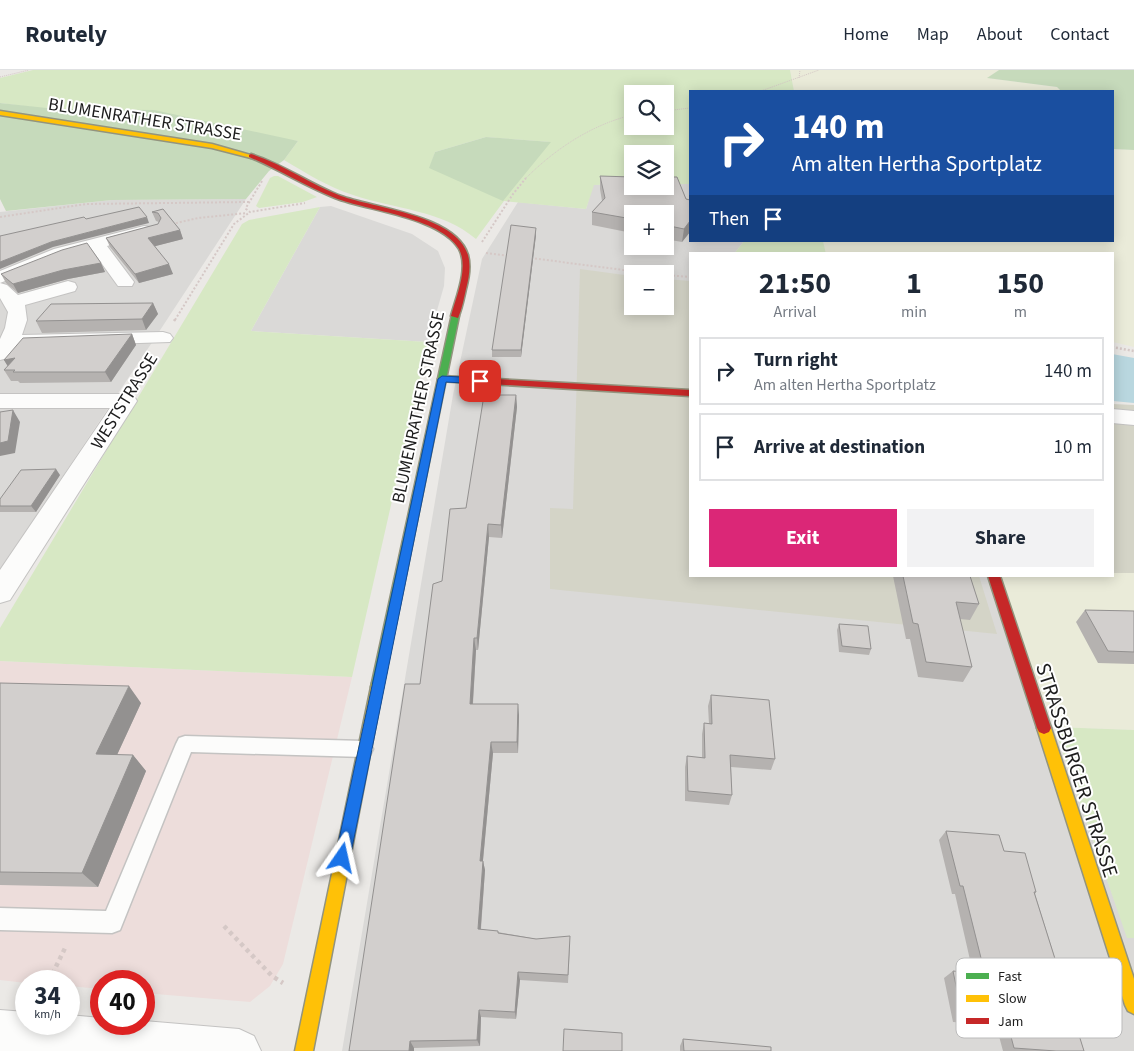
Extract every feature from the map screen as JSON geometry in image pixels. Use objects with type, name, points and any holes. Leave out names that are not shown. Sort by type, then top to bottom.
[{"type":"street","name":"BLUMENRATHER STRASSE","points":[[0,113],[212,146],[253,156],[274,164],[316,188],[338,197],[425,223],[453,237],[463,251],[465,270],[364,750],[304,1051]]},
{"type":"street","points":[[0,278],[60,253],[155,228]]},
{"type":"street","points":[[96,243],[125,282]]},
{"type":"street","points":[[15,302],[68,287]]},
{"type":"street","points":[[0,289],[15,302],[16,328],[4,348]]},
{"type":"street","points":[[4,348],[163,338]]},
{"type":"street","points":[[442,379],[689,393]]},
{"type":"street","points":[[0,400],[126,401]]},
{"type":"street","name":"WESTSTRASSE","points":[[0,592],[126,401]]},
{"type":"street","points":[[1114,416],[1134,418]]},
{"type":"street","name":"STRASSBURGER STRASSE","points":[[994,577],[1119,958]]},
{"type":"street","name":"STRASSBURGER STRASSE","points":[[1122,967],[1134,1004]]},
{"type":"street","points":[[0,1031],[239,1051]]},
{"type":"lane","points":[[0,918],[112,922],[185,744],[364,750]]},
{"type":"path","points":[[0,77],[30,70]]},
{"type":"path","points":[[799,78],[800,70]]},
{"type":"path","points":[[764,90],[819,70]]},
{"type":"path","points":[[674,110],[689,108]]},
{"type":"path","points":[[481,243],[524,180],[545,161],[608,122],[624,118]]},
{"type":"path","points":[[250,212],[246,210],[249,202],[274,164]]},
{"type":"path","points":[[155,228],[198,218],[250,212],[338,197]]},
{"type":"path","points":[[0,217],[86,204],[249,202]]},
{"type":"path","name":"WESTSTRASSE","points":[[126,401],[234,224],[250,212]]},
{"type":"path","points":[[486,253],[516,256]]},
{"type":"path","points":[[525,258],[624,270]]},
{"type":"path","points":[[674,276],[689,277]]},
{"type":"path","points":[[1114,347],[1134,351]]},
{"type":"path","points":[[54,970],[78,921]]},
{"type":"path","points":[[224,926],[272,976],[314,1002]]},
{"type":"shaded area","points":[[624,184],[624,195],[674,195],[674,184],[689,184],[689,242],[743,242],[736,252],[689,252],[689,577],[999,577],[1128,938],[1134,938],[1134,1051],[342,1051],[453,395],[482,259],[518,202],[586,209],[593,185]]},
{"type":"shaded area","points":[[246,199],[0,570],[0,212],[112,200]]},
{"type":"shaded area","points":[[331,206],[412,234],[438,251],[445,268],[444,286],[428,342],[251,331],[320,207]]},
{"type":"shaded area","points":[[580,269],[624,275],[624,315],[674,315],[674,280],[689,281],[689,577],[979,577],[997,634],[550,589],[550,508],[573,509]]},
{"type":"shaded area","points":[[1114,404],[1134,405],[1134,574],[1114,574]]},
{"type":"shaded area","points":[[0,661],[352,677],[283,964],[270,986],[250,1002],[155,994],[155,970],[90,970],[90,988],[80,987],[80,970],[15,970],[15,982],[0,980]]},
{"type":"green space","points":[[33,70],[790,70],[794,90],[689,90],[689,184],[674,184],[674,145],[624,145],[624,184],[594,185],[586,209],[504,201],[476,239],[463,229],[433,216],[353,195],[317,179],[284,160],[298,141],[0,103],[0,78]],"holes":[[[486,137],[550,142],[430,168],[435,152]]]},
{"type":"green space","points":[[790,70],[999,70],[988,78],[1057,87],[1060,90],[794,90]]},
{"type":"green space","points":[[999,70],[1134,70],[1134,150],[1114,149],[1114,90],[1060,90],[1057,87],[987,78]]},
{"type":"green space","points":[[0,103],[56,109],[154,110],[298,141],[284,160],[269,171],[246,199],[112,200],[6,211],[0,199]]},
{"type":"green space","points":[[486,137],[551,142],[503,201],[429,168],[435,152]]},
{"type":"green space","points":[[1114,149],[1134,150],[1134,347],[1114,342],[1114,252],[826,252],[823,242],[1114,242]]},
{"type":"green space","points":[[278,176],[317,197],[303,202],[259,208],[256,206],[270,178]]},
{"type":"green space","points":[[320,207],[251,331],[428,342],[352,677],[0,661],[0,628],[242,224],[249,220]]},
{"type":"green space","points":[[743,242],[823,242],[826,252],[736,252]]},
{"type":"green space","points":[[1114,573],[1134,573],[1134,730],[1054,727],[999,577],[1114,577]]},
{"type":"green space","points":[[1054,727],[1134,730],[1134,938],[1127,938]]},
{"type":"water","points":[[1114,354],[1134,358],[1134,403],[1114,401]]},
{"type":"building","points":[[600,176],[624,177],[624,195],[674,195],[674,177],[677,177],[686,199],[689,200],[689,222],[684,229],[674,227],[674,205],[624,205],[624,218],[592,212],[605,198]]},
{"type":"building","points":[[139,207],[147,217],[51,242],[0,262],[0,236]]},
{"type":"building","points":[[163,209],[180,230],[148,238],[169,264],[135,274],[106,238],[158,224],[161,218],[158,213],[152,212]]},
{"type":"building","points":[[511,225],[536,228],[521,350],[492,350]]},
{"type":"building","points":[[87,243],[101,263],[63,270],[13,284],[1,274],[62,250]]},
{"type":"building","points":[[153,303],[142,319],[36,321],[51,304]]},
{"type":"building","points":[[132,334],[105,372],[13,372],[15,370],[4,370],[15,358],[4,360],[23,338]]},
{"type":"building","points":[[484,395],[516,395],[501,525],[488,524],[477,638],[474,638],[470,704],[518,704],[517,742],[491,742],[480,861],[483,861],[478,929],[536,939],[570,936],[568,975],[518,972],[515,1012],[479,1010],[477,1040],[410,1041],[409,1051],[349,1051],[405,684],[420,684],[433,584],[442,581],[450,509],[466,508]]},
{"type":"building","points":[[13,410],[8,441],[0,443],[0,412]]},
{"type":"building","points":[[56,469],[31,506],[0,506],[0,499],[21,470]]},
{"type":"building","points":[[903,577],[970,577],[979,604],[956,602],[972,667],[926,662],[918,624],[913,623]]},
{"type":"building","points":[[1085,610],[1134,611],[1134,652],[1108,651]]},
{"type":"building","points":[[839,624],[868,626],[871,649],[842,646]]},
{"type":"building","points":[[0,683],[129,686],[96,754],[133,755],[82,873],[0,872]]},
{"type":"building","points":[[711,695],[769,700],[775,759],[730,755],[732,795],[688,791],[687,756],[705,758],[704,723],[712,724]]},
{"type":"building","points":[[946,831],[999,835],[1004,851],[1025,853],[1036,892],[1034,892],[1055,958],[981,958],[963,886],[960,886]]},
{"type":"building","points":[[953,971],[956,971],[956,986]]},
{"type":"building","points":[[564,1029],[622,1033],[622,1051],[563,1051]]},
{"type":"building","points":[[1011,1038],[1080,1038],[1084,1051],[1056,1051],[1014,1048]]},
{"type":"building","points":[[683,1039],[771,1047],[771,1051],[684,1051]]},
{"type":"traffic: fast","points":[[377,687],[455,316]]},
{"type":"traffic: slow","points":[[0,113],[212,146],[251,156]]},
{"type":"traffic: slow","points":[[304,1051],[377,687]]},
{"type":"traffic: slow","points":[[1044,728],[1119,958]]},
{"type":"traffic: slow","points":[[1122,968],[1134,1005]]},
{"type":"traffic: jam","points":[[251,156],[338,197],[423,221],[453,238],[462,249],[466,265],[464,282],[455,316]]},
{"type":"traffic: jam","points":[[442,379],[689,393]]},
{"type":"traffic: jam","points":[[994,577],[1044,728]]},
{"type":"route","points":[[342,858],[442,379],[480,381]]}]
